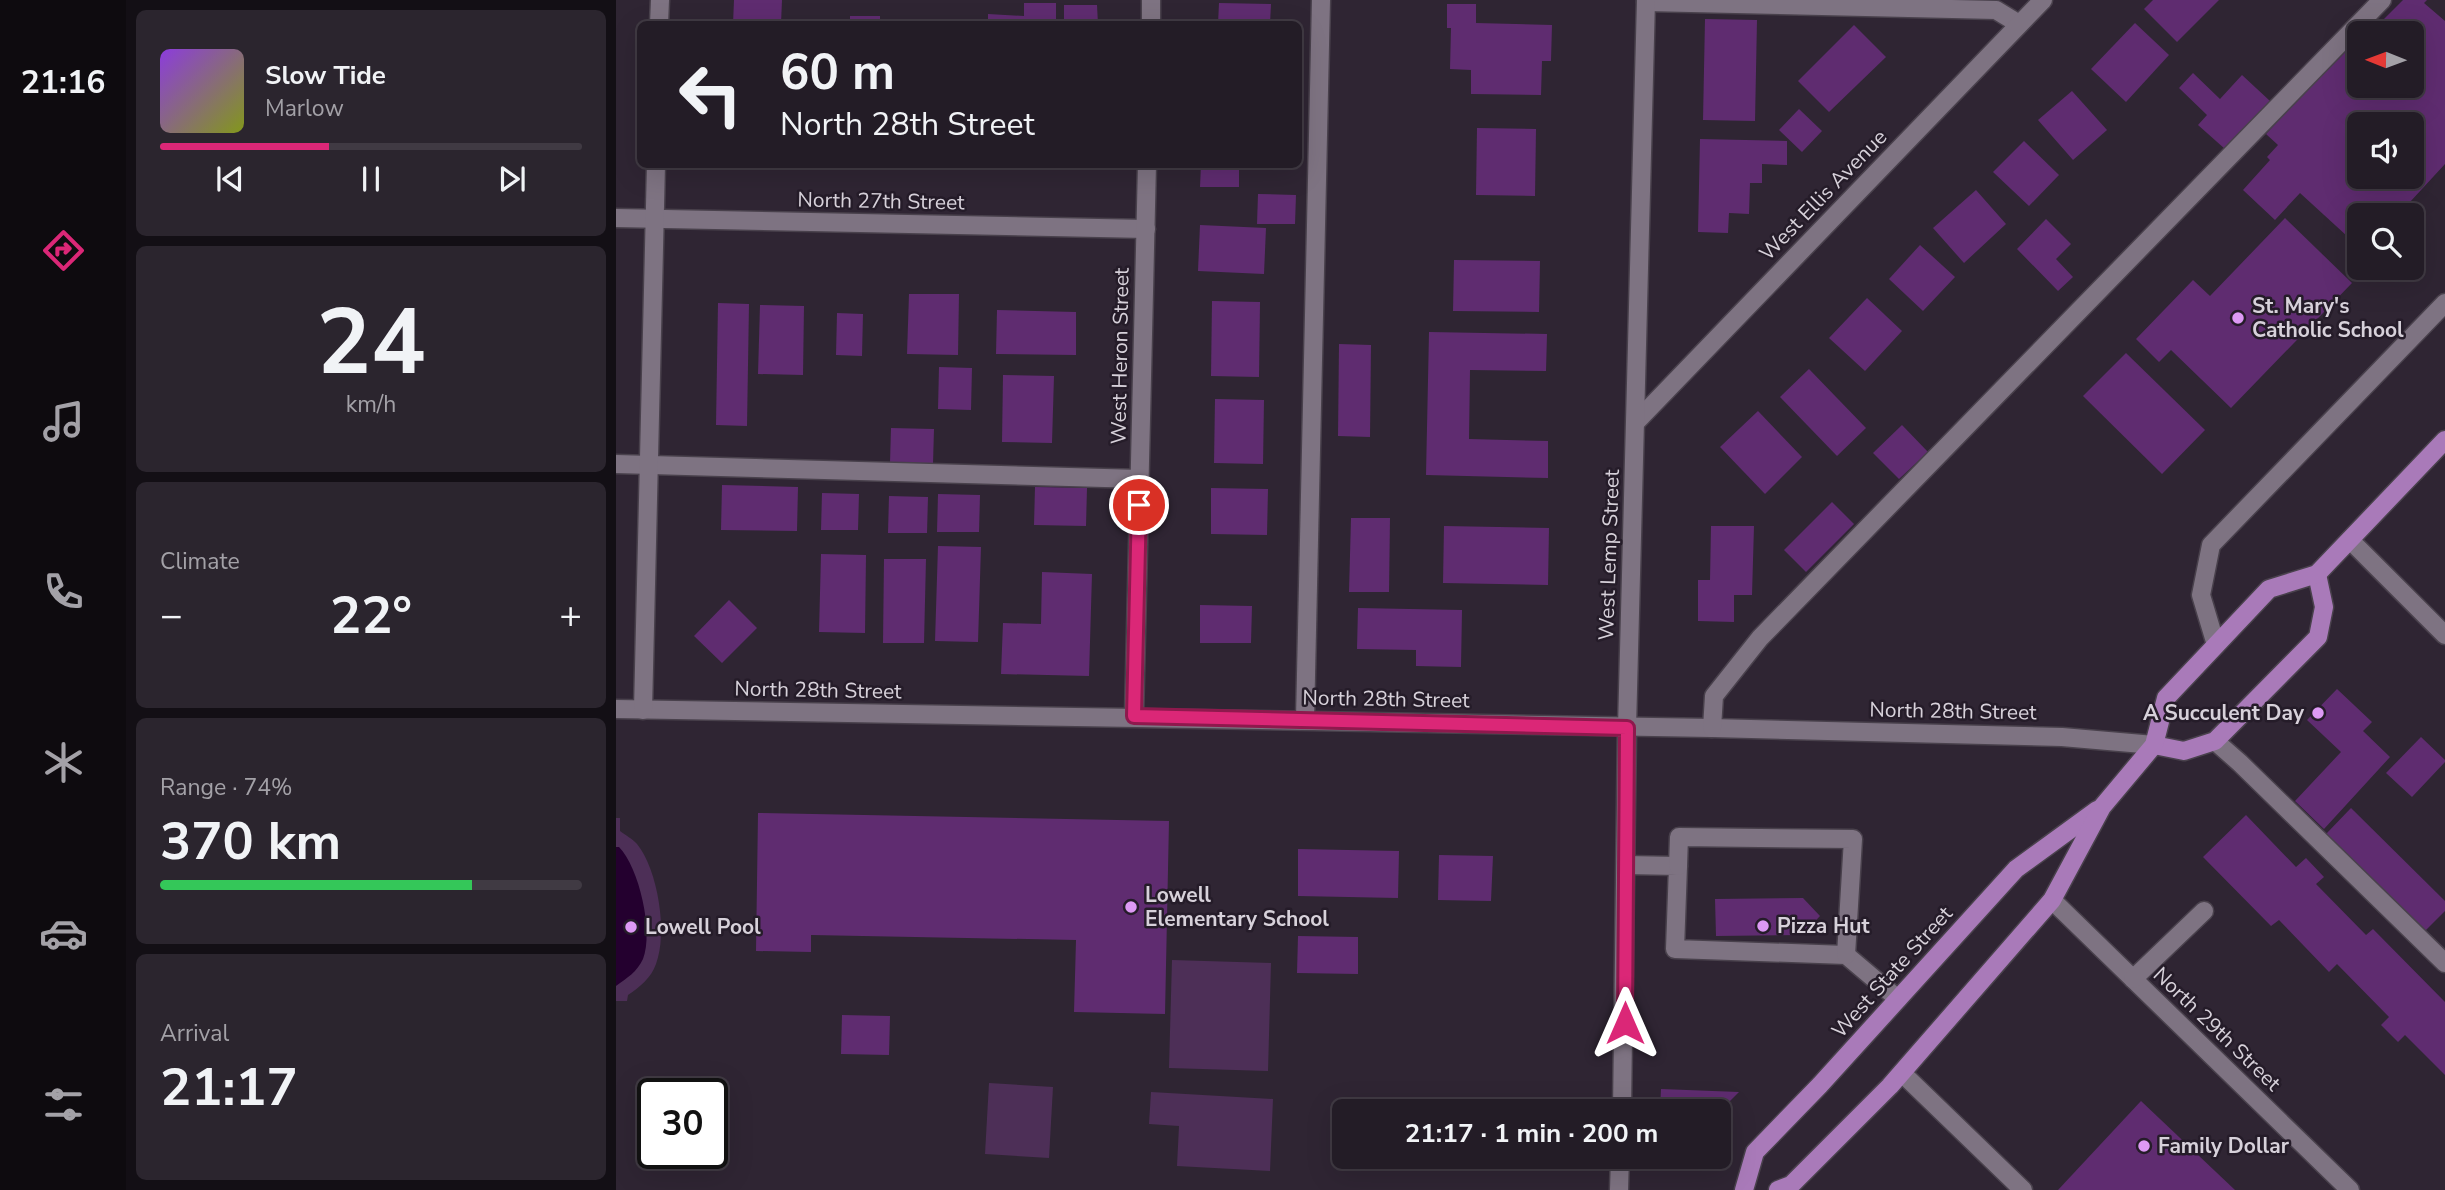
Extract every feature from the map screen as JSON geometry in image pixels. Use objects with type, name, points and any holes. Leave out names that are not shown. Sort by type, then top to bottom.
[{"type":"main road","name":"West State Street","points":[[1778,1190],[1791,1185],[1902,1073],[2052,900],[2102,807],[2154,745],[2166,698],[2269,589],[2317,574],[2445,440]]},
{"type":"main road","points":[[2154,745],[2184,751],[2215,741],[2318,637],[2324,607],[2317,574]]},
{"type":"main road","name":"West State Street","points":[[1744,1190],[1755,1152],[2016,869],[2102,807]]},
{"type":"street","points":[[659,21],[660,0]]},
{"type":"street","points":[[1151,0],[1151,21]]},
{"type":"street","points":[[1305,720],[1321,0]]},
{"type":"street","name":"West Ellis Avenue","points":[[1636,422],[2043,0]]},
{"type":"street","points":[[1712,728],[1714,696],[1760,638],[2382,0]]},
{"type":"street","points":[[1646,1],[1996,10],[2019,24]]},
{"type":"street","name":"West Lemp Street","points":[[1622,1099],[1627,728],[1646,1]]},
{"type":"street","points":[[643,710],[656,168]]},
{"type":"street","name":"West Heron Street","points":[[1134,716],[1147,168]]},
{"type":"street","name":"North 27th Street","points":[[616,218],[1146,229]]},
{"type":"street","points":[[2216,645],[2201,595],[2211,545],[2445,303]]},
{"type":"street","points":[[616,464],[1139,479]]},
{"type":"street","points":[[2350,540],[2445,635]]},
{"type":"street","name":"North 28th Street","points":[[616,709],[1712,728],[2062,737],[2154,745]]},
{"type":"street","points":[[2215,741],[2445,963]]},
{"type":"street","points":[[1846,956],[1853,839],[1679,837],[1675,949],[1846,956],[1898,999]]},
{"type":"street","points":[[1626,865],[1678,866]]},
{"type":"street","name":"North 29th Street","points":[[2052,900],[2350,1190]]},
{"type":"street","points":[[2133,979],[2204,911]]},
{"type":"street","points":[[1902,1073],[2023,1190]]},
{"type":"street","points":[[1619,1190],[1620,1169]]},
{"type":"shaded area","points":[[616,818],[620,818],[620,831],[635,842],[651,869],[661,919],[656,964],[645,982],[628,995],[627,1001],[616,1001]]},
{"type":"shaded area","name":"Lowell Pool","points":[[616,847],[626,856],[633,869],[643,900],[647,933],[641,964],[616,986]]},
{"type":"shaded area","points":[[1172,960],[1271,963],[1268,1071],[1169,1068]]},
{"type":"shaded area","points":[[989,1083],[1053,1087],[1049,1158],[985,1154]]},
{"type":"shaded area","points":[[1151,1092],[1273,1099],[1270,1171],[1177,1166],[1179,1126],[1149,1124]]},
{"type":"building","points":[[734,0],[782,0],[781,21],[733,21]]},
{"type":"building","points":[[2153,0],[2219,0],[2177,42],[2144,9]]},
{"type":"building","points":[[2403,0],[2427,0],[2424,3],[2445,21],[2445,164],[2424,187],[2424,112],[2347,112],[2347,189],[2422,189],[2409,203],[2347,203],[2347,236],[2300,193],[2275,220],[2243,190],[2270,160],[2267,157],[2278,145],[2266,134],[2343,50],[2347,54],[2347,98],[2424,98],[2424,21],[2382,21]]},
{"type":"building","points":[[1024,3],[1056,3],[1056,21],[988,21],[988,14],[1024,16]]},
{"type":"building","points":[[1219,3],[1271,4],[1270,21],[1218,21]]},
{"type":"building","points":[[1447,4],[1476,4],[1476,23],[1552,25],[1551,61],[1542,61],[1541,95],[1471,94],[1471,70],[1450,69],[1451,28],[1447,28]]},
{"type":"building","points":[[1064,5],[1097,5],[1098,21],[1064,21]]},
{"type":"building","points":[[850,16],[880,16],[880,21],[850,21]]},
{"type":"building","points":[[1705,19],[1757,20],[1755,121],[1703,120]]},
{"type":"building","points":[[2135,23],[2169,55],[2126,102],[2091,69]]},
{"type":"building","points":[[1854,25],[1886,57],[1829,112],[1798,81]]},
{"type":"building","points":[[2193,73],[2220,99],[2242,75],[2270,101],[2225,149],[2198,125],[2207,115],[2179,88]]},
{"type":"building","points":[[2072,91],[2107,130],[2073,160],[2038,120]]},
{"type":"building","points":[[1799,109],[1822,131],[1802,152],[1779,130]]},
{"type":"building","points":[[1477,128],[1536,129],[1535,196],[1476,195]]},
{"type":"building","points":[[1700,139],[1787,141],[1787,165],[1762,164],[1762,183],[1750,183],[1749,214],[1729,213],[1728,233],[1698,232]]},
{"type":"building","points":[[2024,141],[2059,175],[2029,206],[1993,172]]},
{"type":"building","points":[[1201,168],[1239,168],[1239,187],[1200,187]]},
{"type":"building","points":[[1976,190],[2006,224],[1964,263],[1933,228]]},
{"type":"building","points":[[1258,194],[1296,195],[1295,224],[1257,224]]},
{"type":"building","name":"St. Mary's Catholic School","points":[[2285,218],[2352,283],[2231,408],[2171,350],[2159,362],[2136,339],[2193,280],[2210,296]]},
{"type":"building","points":[[2046,219],[2071,244],[2056,259],[2073,277],[2058,291],[2017,249]]},
{"type":"building","points":[[1200,225],[1266,228],[1264,274],[1198,271]]},
{"type":"building","points":[[1920,245],[1955,277],[1923,311],[1889,279]]},
{"type":"building","points":[[1454,260],[1540,261],[1539,312],[1453,311]]},
{"type":"building","points":[[909,294],[959,294],[958,355],[907,354]]},
{"type":"building","points":[[1867,298],[1902,331],[1865,371],[1829,338]]},
{"type":"building","points":[[1212,301],[1260,302],[1259,377],[1211,376]]},
{"type":"building","points":[[718,303],[749,304],[747,426],[716,425]]},
{"type":"building","points":[[760,305],[804,306],[803,375],[758,374]]},
{"type":"building","points":[[997,310],[1076,312],[1076,355],[996,354]]},
{"type":"building","points":[[837,313],[863,314],[862,356],[836,355]]},
{"type":"building","points":[[1429,332],[1547,334],[1546,371],[1470,370],[1469,439],[1548,441],[1548,478],[1426,475]]},
{"type":"building","points":[[1339,344],[1371,345],[1370,437],[1338,436]]},
{"type":"building","points":[[2126,353],[2205,430],[2162,474],[2083,396]]},
{"type":"building","points":[[939,367],[972,368],[971,410],[938,409]]},
{"type":"building","points":[[1809,369],[1866,428],[1837,456],[1780,397]]},
{"type":"building","points":[[1003,375],[1054,376],[1052,443],[1002,442]]},
{"type":"building","points":[[1215,399],[1264,400],[1263,464],[1214,463]]},
{"type":"building","points":[[1758,411],[1802,457],[1765,494],[1720,447]]},
{"type":"building","points":[[1902,425],[1928,452],[1899,479],[1873,453]]},
{"type":"building","points":[[891,428],[934,429],[933,464],[890,463]]},
{"type":"building","points":[[722,485],[798,487],[797,531],[721,530]]},
{"type":"building","points":[[1035,487],[1087,488],[1086,526],[1034,525]]},
{"type":"building","points":[[1211,488],[1268,489],[1267,535],[1211,534]]},
{"type":"building","points":[[822,493],[859,494],[858,530],[821,530]]},
{"type":"building","points":[[938,494],[980,495],[979,532],[937,532]]},
{"type":"building","points":[[889,496],[928,497],[927,533],[888,533]]},
{"type":"building","points":[[1832,502],[1854,524],[1806,572],[1784,550]]},
{"type":"building","points":[[1351,518],[1390,518],[1389,592],[1349,592]]},
{"type":"building","points":[[1444,526],[1549,528],[1548,585],[1443,583]]},
{"type":"building","points":[[1711,526],[1754,526],[1752,595],[1734,595],[1734,622],[1698,621],[1698,580],[1710,580]]},
{"type":"building","points":[[938,546],[981,547],[978,642],[935,641]]},
{"type":"building","points":[[821,554],[866,555],[865,633],[819,632]]},
{"type":"building","points":[[884,559],[926,559],[924,643],[883,643]]},
{"type":"building","points":[[1042,572],[1092,574],[1089,676],[1001,674],[1003,623],[1041,624]]},
{"type":"building","points":[[729,600],[757,628],[722,663],[694,636]]},
{"type":"building","points":[[1200,605],[1252,606],[1251,643],[1200,643]]},
{"type":"building","points":[[1358,608],[1462,610],[1461,667],[1416,666],[1416,650],[1357,649]]},
{"type":"building","points":[[2337,689],[2372,722],[2363,731],[2390,757],[2324,829],[2295,801],[2341,752],[2307,720]]},
{"type":"building","points":[[2421,737],[2445,762],[2412,797],[2386,773]]},
{"type":"building","points":[[2351,808],[2445,901],[2445,911],[2425,931],[2326,834]]},
{"type":"building","points":[[758,813],[1169,821],[1165,1014],[1074,1012],[1076,940],[811,935],[811,952],[756,951]]},
{"type":"building","points":[[2246,815],[2296,867],[2306,858],[2324,877],[2316,884],[2366,935],[2373,929],[2445,1002],[2445,1075],[2405,1035],[2398,1042],[2381,1025],[2389,1017],[2337,964],[2329,972],[2279,920],[2271,926],[2203,857]]},
{"type":"building","points":[[1298,849],[1399,851],[1398,898],[1298,896]]},
{"type":"building","points":[[1439,855],[1493,856],[1491,901],[1438,900]]},
{"type":"building","name":"Pizza Hut","points":[[1803,898],[1820,916],[1802,935],[1716,936],[1715,899]]},
{"type":"building","points":[[1298,936],[1358,937],[1358,974],[1297,973]]},
{"type":"building","points":[[842,1015],[890,1016],[889,1055],[841,1054]]},
{"type":"building","points":[[1661,1089],[1739,1092],[1731,1100],[1661,1099]]},
{"type":"building","name":"Family Dollar","points":[[2141,1101],[2235,1190],[2058,1190]]},
{"type":"place","name":"St. Mary's Catholic School","points":[[2238,318]]},
{"type":"place","name":"A Succulent Day","points":[[2318,713]]},
{"type":"place","name":"Lowell Elementary School","points":[[1131,907]]},
{"type":"place","name":"Pizza Hut","points":[[1763,926]]},
{"type":"place","name":"Lowell Pool","points":[[631,927]]},
{"type":"place","name":"Family Dollar","points":[[2144,1146]]},
{"type":"route","points":[[1139,505],[1134,716],[1627,728],[1625,1023]]}]
